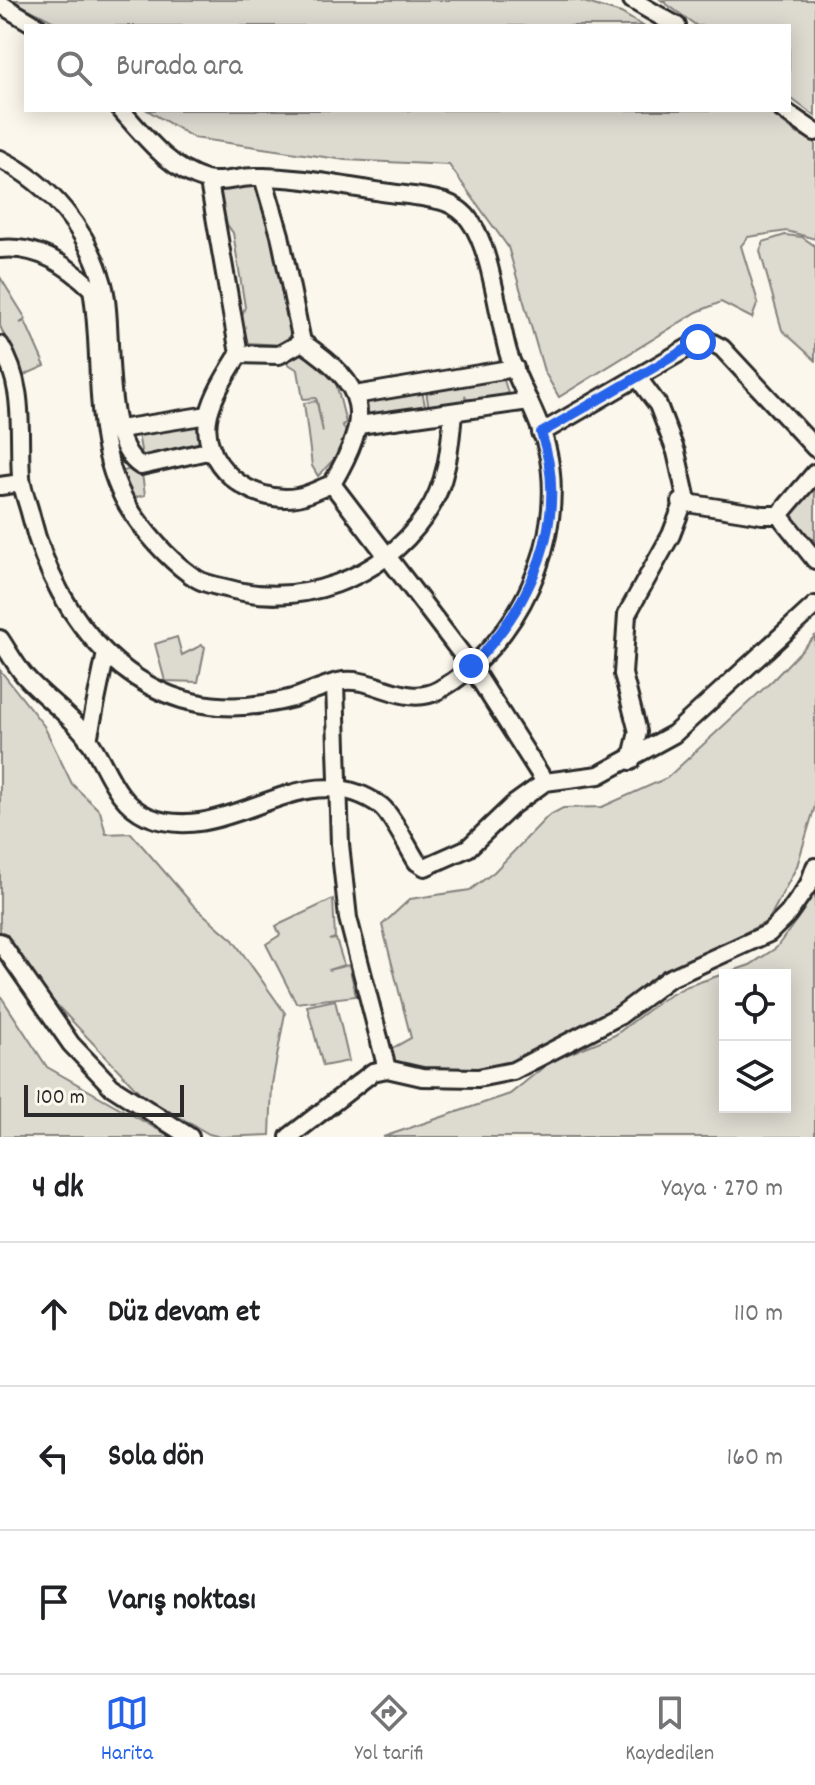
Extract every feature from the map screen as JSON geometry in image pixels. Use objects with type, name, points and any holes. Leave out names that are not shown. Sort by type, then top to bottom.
[{"type":"street","points":[[632,0],[674,24]]},
{"type":"street","points":[[0,4],[34,24]]},
{"type":"street","points":[[0,345],[14,368],[20,394],[21,483],[39,552],[67,608],[106,653],[133,675],[173,699],[248,707],[293,698],[350,680],[403,695],[422,697],[440,690],[471,666],[501,636],[525,596],[547,539],[552,491],[541,433],[515,368],[480,240],[472,222],[449,203],[263,177],[209,182],[162,157],[123,112]]},
{"type":"street","points":[[786,112],[815,132]]},
{"type":"street","points":[[0,159],[22,170],[61,206],[88,246],[103,286],[123,449],[141,466],[212,450]]},
{"type":"street","points":[[209,182],[239,354],[208,415],[208,441],[218,464],[239,484],[261,495],[297,497],[332,484],[359,425],[355,395],[346,378],[302,342],[280,235],[263,177]]},
{"type":"street","points":[[0,249],[26,249],[58,261],[94,263]]},
{"type":"street","points":[[58,261],[92,289],[103,437],[132,512],[160,547],[199,581],[243,593],[319,590],[358,576],[387,556],[426,515],[441,484],[450,454],[453,412]]},
{"type":"street","points":[[541,433],[698,342],[709,341],[722,348],[815,448]]},
{"type":"street","points":[[239,354],[279,355],[302,342]]},
{"type":"street","points":[[355,395],[515,368]]},
{"type":"street","points":[[631,761],[638,732],[623,674],[627,614],[671,535],[681,502],[686,496],[676,452],[658,405],[638,378]]},
{"type":"street","points":[[359,425],[529,401]]},
{"type":"street","points":[[120,429],[208,415]]},
{"type":"street","points":[[681,502],[779,515],[815,473]]},
{"type":"street","points":[[0,486],[21,483]]},
{"type":"street","points":[[332,484],[471,666],[545,782]]},
{"type":"street","points":[[779,515],[815,560]]},
{"type":"street","points":[[0,639],[24,675],[88,740],[122,798],[145,815],[174,824],[268,804],[307,787],[337,787],[382,807],[417,862],[425,867],[468,848],[513,805],[545,782],[599,775],[631,761],[674,734],[815,605]]},
{"type":"street","points":[[88,740],[106,653]]},
{"type":"street","points":[[335,683],[337,787],[348,918],[387,1069]]},
{"type":"street","points":[[289,1137],[373,1072],[387,1069],[422,1077],[478,1078],[513,1071],[619,1016],[668,979],[769,933],[788,914],[809,884],[815,867]]},
{"type":"street","points":[[0,942],[71,1044],[112,1087],[190,1137]]},
{"type":"shaded area","points":[[11,0],[577,0],[621,13],[640,24],[58,24]]},
{"type":"shaded area","points":[[661,0],[815,0],[815,116],[791,98],[791,24],[694,24]]},
{"type":"shaded area","points":[[150,112],[769,112],[798,134],[815,140],[815,239],[787,231],[748,237],[741,246],[758,302],[752,318],[721,302],[697,312],[559,397],[544,371],[508,247],[449,165],[345,160],[194,138]]},
{"type":"shaded area","points":[[253,183],[274,235],[285,282],[292,339],[282,345],[248,343],[240,321],[245,307],[233,233],[221,216],[217,189]]},
{"type":"shaded area","points":[[785,235],[802,237],[815,246],[815,360],[782,330],[760,251],[763,242]]},
{"type":"shaded area","points":[[0,277],[26,319],[20,323],[25,321],[45,366],[22,376],[0,326]]},
{"type":"shaded area","points":[[306,350],[336,383],[346,423],[342,425],[346,431],[337,456],[318,476],[312,466],[304,403],[317,401],[316,398],[303,399],[298,370],[285,362],[293,353]]},
{"type":"shaded area","points":[[503,377],[508,393],[503,398],[468,402],[465,395],[466,403],[429,409],[426,391]]},
{"type":"shaded area","points":[[422,391],[426,410],[363,417],[366,399]]},
{"type":"shaded area","points":[[195,421],[202,446],[142,456],[137,428]]},
{"type":"shaded area","points":[[141,467],[145,495],[129,499],[123,471]]},
{"type":"shaded area","points":[[815,481],[815,541],[783,514]]},
{"type":"shaded area","points":[[815,636],[815,806],[797,866],[768,921],[666,973],[611,1010],[543,1045],[523,1060],[490,1072],[410,1069],[393,1062],[389,1050],[411,1038],[382,925],[410,899],[470,890],[494,872],[548,816],[563,808],[602,807],[667,778],[773,680]]},
{"type":"shaded area","points":[[177,637],[182,655],[202,645],[205,647],[198,682],[165,681],[155,644]]},
{"type":"shaded area","points":[[0,670],[44,726],[72,784],[100,811],[106,834],[131,833],[194,906],[233,940],[285,1013],[272,1084],[270,1135],[221,1137],[209,1134],[143,1096],[53,1001],[0,933]]},
{"type":"shaded area","points":[[815,886],[815,1137],[383,1137],[510,1094],[551,1061],[615,1035],[660,1001],[685,987],[719,975],[719,1113],[791,1113],[791,969],[738,969],[776,948],[803,911]]},
{"type":"shaded area","points":[[333,899],[335,938],[329,940],[336,939],[344,965],[328,970],[349,965],[356,996],[296,1003],[266,944],[280,935],[276,926]]},
{"type":"shaded area","points":[[0,995],[47,1067],[171,1137],[0,1137]]},
{"type":"shaded area","points":[[335,1000],[349,1061],[323,1066],[307,1006]]},
{"type":"route","points":[[471,666],[501,636],[525,596],[547,539],[552,491],[547,449],[541,433],[698,342]]}]
